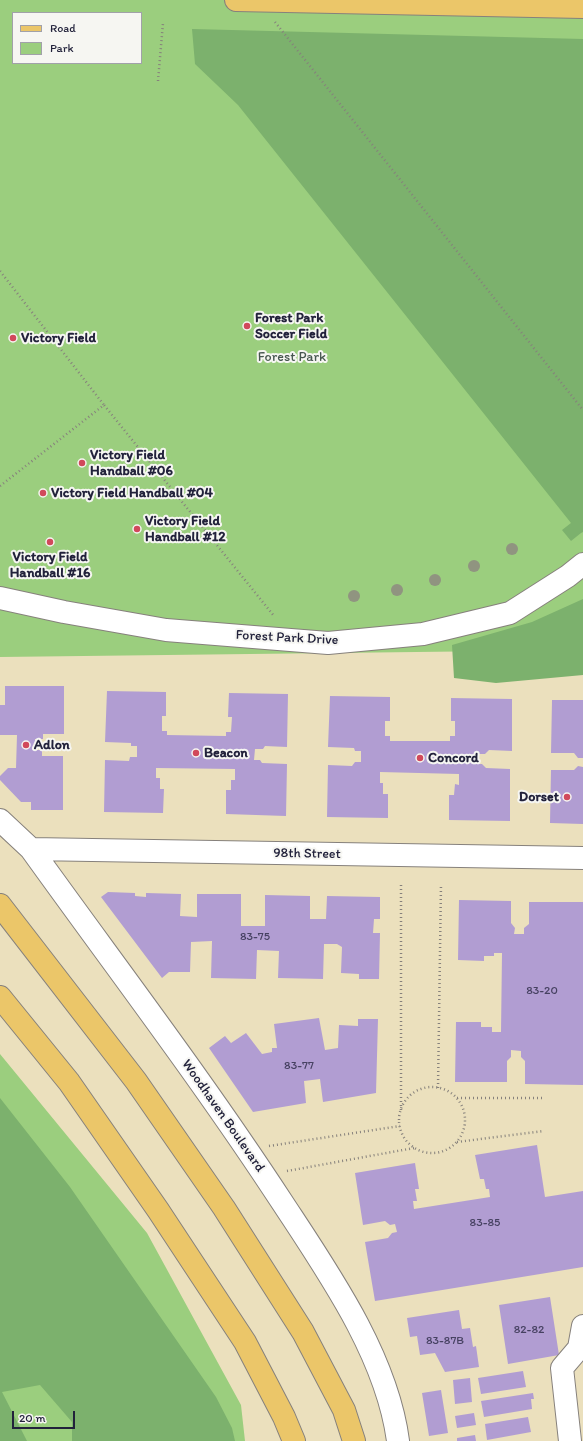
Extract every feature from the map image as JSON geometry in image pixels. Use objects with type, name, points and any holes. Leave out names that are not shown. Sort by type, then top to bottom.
[{"type":"main road","points":[[236,0],[583,7]]},
{"type":"main road","points":[[0,905],[136,1081],[224,1208],[303,1332],[344,1410],[354,1441]]},
{"type":"main road","points":[[0,997],[69,1082],[162,1216],[245,1342],[284,1417],[294,1441]]},
{"type":"street","name":"Forest Park Drive","points":[[0,598],[64,612],[166,630],[328,643],[423,634],[510,612],[575,570]]},
{"type":"street","name":"Woodhaven Boulevard","points":[[0,820],[31,849],[244,1144],[321,1262],[366,1342],[386,1390],[398,1441]]},
{"type":"street","name":"98th Street","points":[[31,849],[583,858]]},
{"type":"street","points":[[570,1441],[562,1368],[579,1348],[583,1326]]},
{"type":"path","points":[[272,19],[583,410]]},
{"type":"path","points":[[158,81],[162,23]]},
{"type":"path","points":[[0,271],[104,405],[274,616]]},
{"type":"path","points":[[0,486],[104,405]]},
{"type":"path","points":[[401,883],[400,1126],[407,1141],[414,1148],[424,1152],[434,1153],[444,1151],[456,1142],[464,1129],[464,1109],[457,1098],[444,1088],[423,1088],[413,1093],[405,1100],[401,1110]]},
{"type":"path","points":[[438,1088],[441,884]]},
{"type":"path","points":[[457,1098],[542,1098]]},
{"type":"path","points":[[265,1146],[400,1126]]},
{"type":"path","points":[[456,1142],[544,1131]]},
{"type":"path","points":[[281,1172],[414,1148]]},
{"type":"green space","name":"Forest Park","points":[[0,0],[583,0],[583,650],[0,657]]},
{"type":"green space","points":[[192,29],[583,39],[583,532],[571,541],[562,530],[571,523],[238,105],[195,64]]},
{"type":"green space","points":[[583,599],[583,675],[496,683],[454,678],[452,645],[532,622]]},
{"type":"green space","points":[[0,1054],[147,1233],[241,1405],[245,1441],[0,1441]]},
{"type":"green space","points":[[0,1098],[70,1187],[216,1397],[232,1428],[235,1441],[72,1441],[72,1422],[40,1385],[2,1392],[27,1441],[0,1441]]},
{"type":"building","name":"Adlon","points":[[5,686],[64,686],[64,734],[43,734],[43,739],[35,739],[35,750],[42,750],[42,756],[63,756],[63,810],[31,810],[31,802],[21,802],[0,780],[0,776],[8,768],[16,768],[17,735],[0,735],[0,705],[5,705]]},
{"type":"building","name":"Beacon","points":[[107,691],[166,692],[166,716],[162,716],[162,731],[167,731],[167,735],[226,736],[226,732],[231,732],[232,717],[228,717],[229,693],[288,694],[287,747],[265,746],[263,749],[255,749],[254,760],[260,760],[262,763],[287,764],[286,816],[226,814],[226,790],[231,790],[231,780],[235,780],[235,769],[156,768],[156,778],[160,778],[160,789],[164,789],[163,813],[104,812],[105,760],[129,761],[130,757],[137,757],[137,746],[131,746],[131,743],[105,742]]},
{"type":"building","name":"Concord","points":[[330,696],[390,697],[390,721],[385,721],[385,736],[390,736],[390,741],[450,741],[450,736],[455,736],[455,721],[451,721],[451,698],[512,699],[512,751],[489,750],[485,754],[479,754],[479,764],[482,764],[486,768],[510,769],[510,821],[449,820],[449,795],[454,795],[455,784],[459,785],[459,774],[380,772],[380,783],[383,783],[383,794],[388,794],[388,818],[327,817],[328,765],[352,766],[355,762],[361,762],[361,751],[355,751],[354,748],[328,747]]},
{"type":"building","name":"Dorset","points":[[552,700],[583,700],[583,758],[578,758],[574,753],[551,753]]},
{"type":"building","name":"Dorset","points":[[578,766],[583,767],[583,824],[550,823],[551,770],[574,770]]},
{"type":"building","points":[[108,892],[135,893],[135,896],[146,897],[146,893],[181,894],[180,916],[197,917],[197,894],[241,894],[241,926],[265,926],[265,895],[310,896],[310,919],[326,919],[327,896],[380,897],[380,919],[374,919],[373,933],[380,933],[379,979],[359,979],[359,974],[341,973],[342,947],[337,944],[324,944],[323,979],[278,978],[279,951],[257,950],[256,979],[211,978],[212,941],[191,942],[190,972],[169,972],[162,978],[101,897]]},
{"type":"building","points":[[459,900],[511,901],[511,923],[515,928],[514,934],[524,934],[524,928],[529,924],[529,902],[583,902],[583,1085],[525,1084],[525,1061],[521,1057],[521,1051],[511,1050],[511,1057],[507,1061],[507,1082],[455,1082],[456,1022],[481,1022],[481,1027],[492,1027],[492,1032],[501,1032],[502,953],[494,953],[494,956],[484,956],[484,961],[458,960]]},
{"type":"building","points":[[319,1018],[325,1050],[338,1048],[339,1025],[358,1026],[358,1019],[378,1019],[376,1093],[323,1102],[320,1079],[304,1081],[306,1103],[253,1112],[209,1048],[225,1036],[231,1043],[246,1033],[262,1054],[272,1052],[272,1048],[277,1048],[274,1024]]},
{"type":"building","points":[[537,1145],[545,1197],[583,1191],[583,1267],[375,1301],[365,1242],[388,1238],[392,1233],[397,1232],[395,1224],[390,1225],[385,1221],[363,1225],[355,1173],[415,1163],[419,1189],[415,1189],[417,1201],[413,1201],[414,1209],[490,1197],[489,1189],[486,1189],[484,1179],[480,1179],[475,1155]]},
{"type":"building","points":[[550,1297],[559,1355],[508,1364],[499,1305]]},
{"type":"building","points":[[459,1310],[462,1329],[470,1328],[473,1347],[476,1346],[479,1367],[445,1372],[435,1353],[420,1355],[417,1336],[410,1337],[407,1318]]},
{"type":"building","points":[[523,1371],[526,1387],[481,1394],[478,1378]]},
{"type":"building","points":[[470,1378],[472,1402],[455,1404],[453,1380]]},
{"type":"building","points":[[441,1390],[448,1433],[429,1436],[422,1393]]},
{"type":"building","points":[[533,1393],[534,1399],[531,1399],[532,1409],[484,1417],[481,1401]]},
{"type":"building","points":[[474,1413],[476,1425],[457,1428],[455,1416]]},
{"type":"building","points":[[528,1417],[531,1432],[487,1440],[485,1424]]},
{"type":"building","points":[[475,1435],[476,1441],[457,1441],[457,1438]]},
{"type":"place","name":"Forest Park Soccer Field","points":[[247,326]]},
{"type":"place","name":"Victory Field","points":[[13,338]]},
{"type":"place","name":"Victory Field Handball #06","points":[[82,463]]},
{"type":"place","name":"Victory Field Handball #04","points":[[43,493]]},
{"type":"place","name":"Victory Field Handball #12","points":[[137,529]]},
{"type":"place","name":"Victory Field Handball #16","points":[[50,542]]},
{"type":"place","name":"Adlon","points":[[26,745]]},
{"type":"place","name":"Beacon","points":[[196,753]]},
{"type":"place","name":"Concord","points":[[420,758]]},
{"type":"place","name":"Dorset","points":[[567,797]]}]
